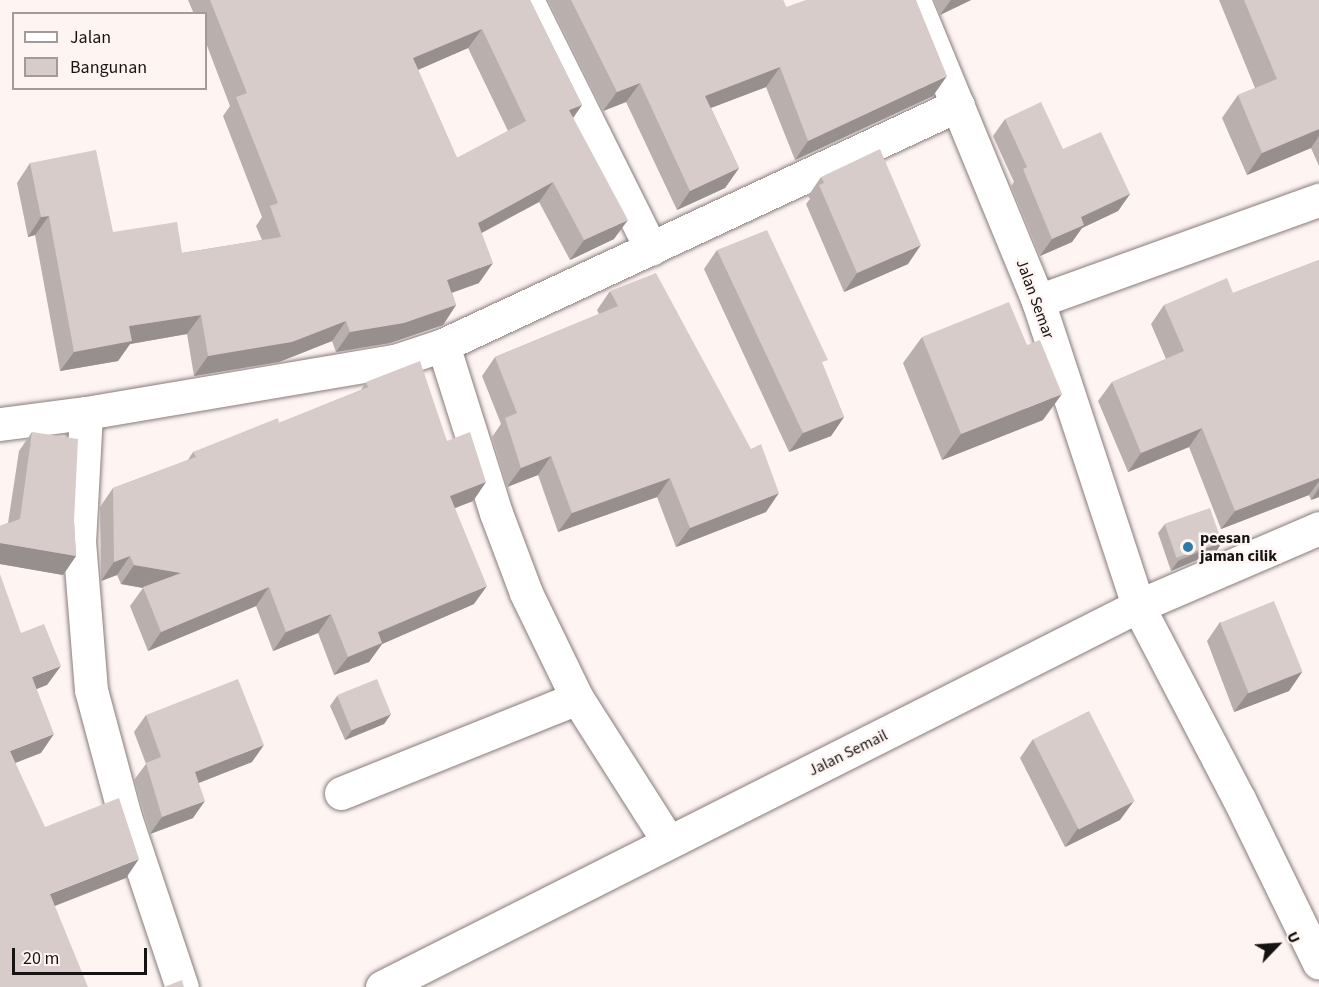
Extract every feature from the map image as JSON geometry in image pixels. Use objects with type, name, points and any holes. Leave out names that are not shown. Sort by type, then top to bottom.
[{"type":"street","points":[[527,0],[651,249]]},
{"type":"street","name":"Jalan Semar","points":[[914,0],[1038,301],[1138,606],[1239,799],[1319,963]]},
{"type":"street","points":[[0,424],[86,413],[395,361],[443,345],[958,105]]},
{"type":"street","points":[[1038,301],[1319,200]]},
{"type":"street","points":[[443,345],[518,573],[577,698],[668,841]]},
{"type":"street","points":[[86,413],[79,542],[91,690],[125,817],[182,987]]},
{"type":"street","name":"Jalan Semail","points":[[382,987],[1138,606],[1319,528]]},
{"type":"street","points":[[341,793],[577,698]]},
{"type":"building","points":[[210,0],[530,0],[582,105],[569,110],[628,220],[584,240],[553,182],[478,223],[493,263],[447,280],[456,305],[404,323],[350,332],[346,321],[292,342],[208,356],[201,315],[129,326],[132,341],[74,352],[49,216],[41,217],[30,163],[96,150],[113,232],[177,222],[182,253],[281,237],[270,206],[278,203],[236,97],[247,93]],"holes":[[[482,29],[526,121],[457,158],[413,58]]]},
{"type":"building","points":[[571,0],[783,0],[786,7],[806,0],[916,0],[947,76],[808,141],[780,67],[705,96],[739,168],[690,191],[640,83],[617,92]]},
{"type":"building","points":[[1244,0],[1319,0],[1319,129],[1262,153],[1238,95],[1277,79]]},
{"type":"building","points":[[1041,102],[1063,149],[1101,132],[1130,194],[1081,217],[1084,225],[1052,239],[1023,169],[1027,167],[1005,119]]},
{"type":"building","points":[[880,149],[921,245],[857,273],[819,185],[824,183],[821,177]]},
{"type":"building","points":[[767,230],[828,360],[822,362],[844,417],[803,433],[717,250]]},
{"type":"building","points":[[1319,260],[1319,478],[1235,511],[1202,428],[1141,453],[1112,382],[1184,351],[1164,305],[1227,278],[1233,293]]},
{"type":"building","points":[[656,273],[751,449],[761,444],[779,493],[690,528],[670,478],[572,513],[551,456],[521,468],[505,418],[517,413],[495,357],[618,306],[610,291]]},
{"type":"building","points":[[1009,302],[1027,345],[1040,340],[1062,394],[961,434],[922,337]]},
{"type":"building","points":[[420,361],[447,441],[470,432],[486,482],[450,496],[487,586],[378,632],[382,643],[348,657],[331,614],[286,632],[269,587],[161,632],[143,587],[181,573],[134,565],[130,556],[114,562],[113,488],[196,457],[193,452],[278,418],[279,423],[368,387],[366,382]]},
{"type":"building","points":[[32,432],[78,439],[74,521],[76,556],[0,543],[0,526],[20,519]]},
{"type":"building","points":[[1210,508],[1222,542],[1176,558],[1165,524]]},
{"type":"building","points":[[0,574],[21,633],[44,624],[61,666],[32,677],[54,734],[10,751],[45,827],[119,798],[139,859],[50,894],[88,987],[0,987]]},
{"type":"building","points":[[1274,601],[1302,671],[1249,693],[1220,623]]},
{"type":"building","points":[[238,679],[264,745],[195,772],[205,801],[162,817],[146,763],[161,757],[146,715]]},
{"type":"building","points":[[377,679],[391,714],[351,730],[337,695]]},
{"type":"building","points":[[1089,711],[1135,801],[1079,830],[1033,740]]},
{"type":"building","points":[[182,980],[184,987],[164,987]]},
{"type":"place","name":"peesan jaman cilik","points":[[1188,547]]}]
